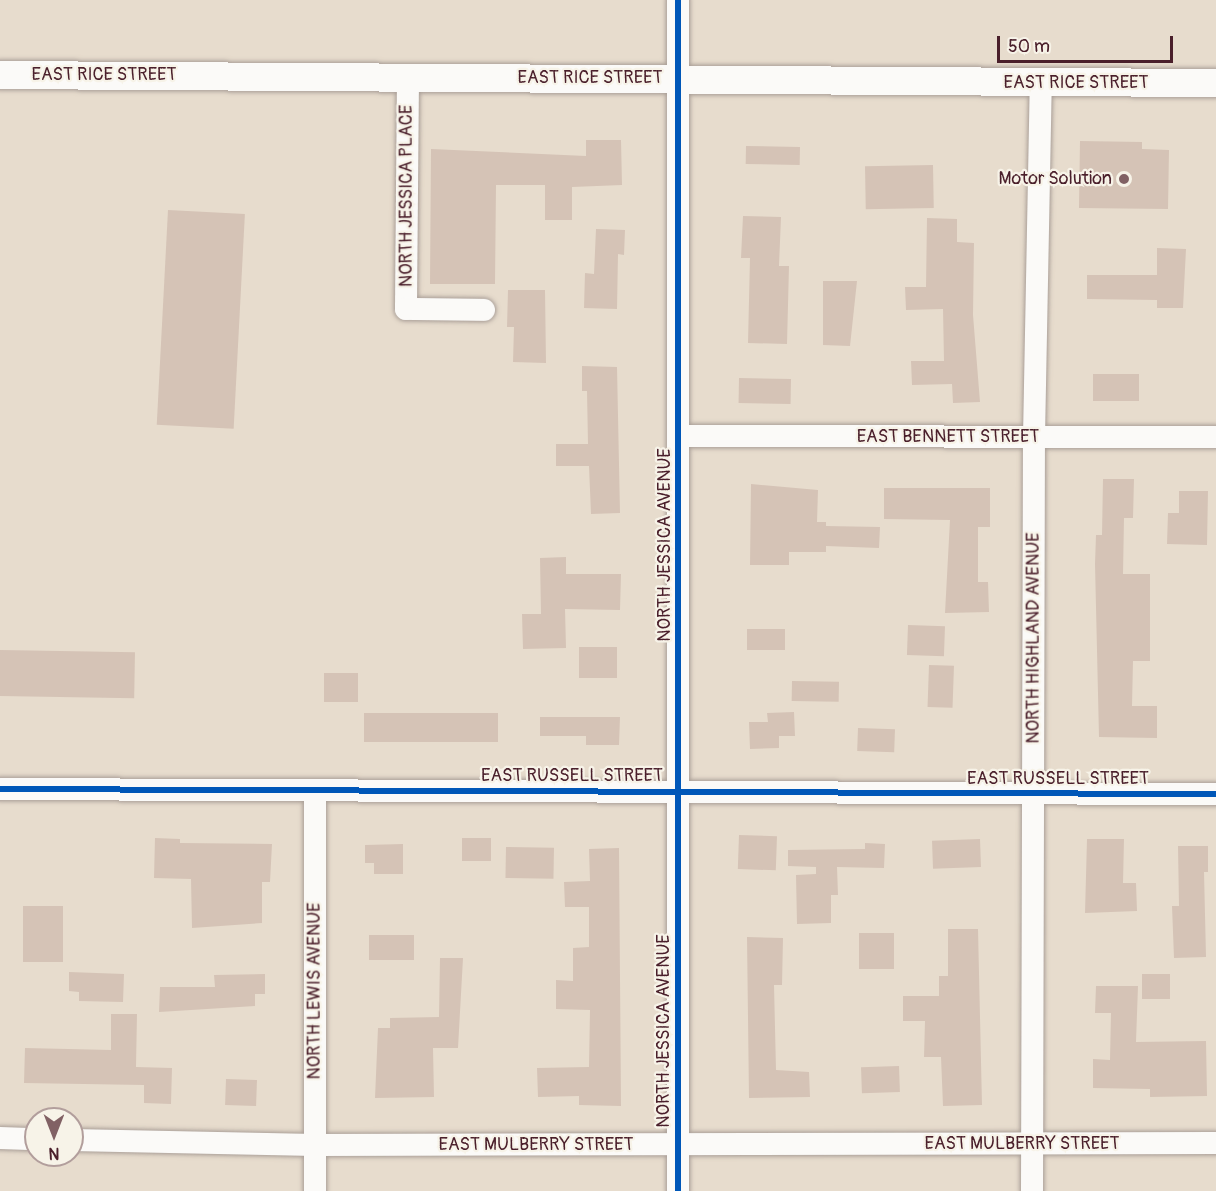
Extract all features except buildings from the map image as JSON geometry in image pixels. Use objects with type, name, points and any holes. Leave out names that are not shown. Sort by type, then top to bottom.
[{"type":"main road","name":"EAST RICE STREET","points":[[0,75],[678,79],[1041,84],[1216,83]]},
{"type":"street","points":[[678,0],[678,79]]},
{"type":"street","name":"NORTH JESSICA PLACE","points":[[408,77],[406,309],[484,310]]},
{"type":"street","name":"NORTH JESSICA AVENUE","points":[[678,79],[681,792],[678,1191]]},
{"type":"street","name":"NORTH HIGHLAND AVENUE","points":[[1032,1191],[1034,437],[1041,84]]},
{"type":"street","name":"EAST BENNETT STREET","points":[[679,436],[1216,438]]},
{"type":"street","name":"EAST RUSSELL STREET","points":[[0,789],[1216,794]]},
{"type":"street","name":"NORTH LEWIS AVENUE","points":[[315,790],[315,1191]]},
{"type":"street","points":[[0,1138],[24,1139]]},
{"type":"street","name":"EAST MULBERRY STREET","points":[[84,1140],[315,1145],[1216,1143]]},
{"type":"cycle path","points":[[678,0],[678,1191]]},
{"type":"cycle path","points":[[0,789],[1216,794]]},
{"type":"place","name":"Motor Solution","points":[[1124,179]]}]
